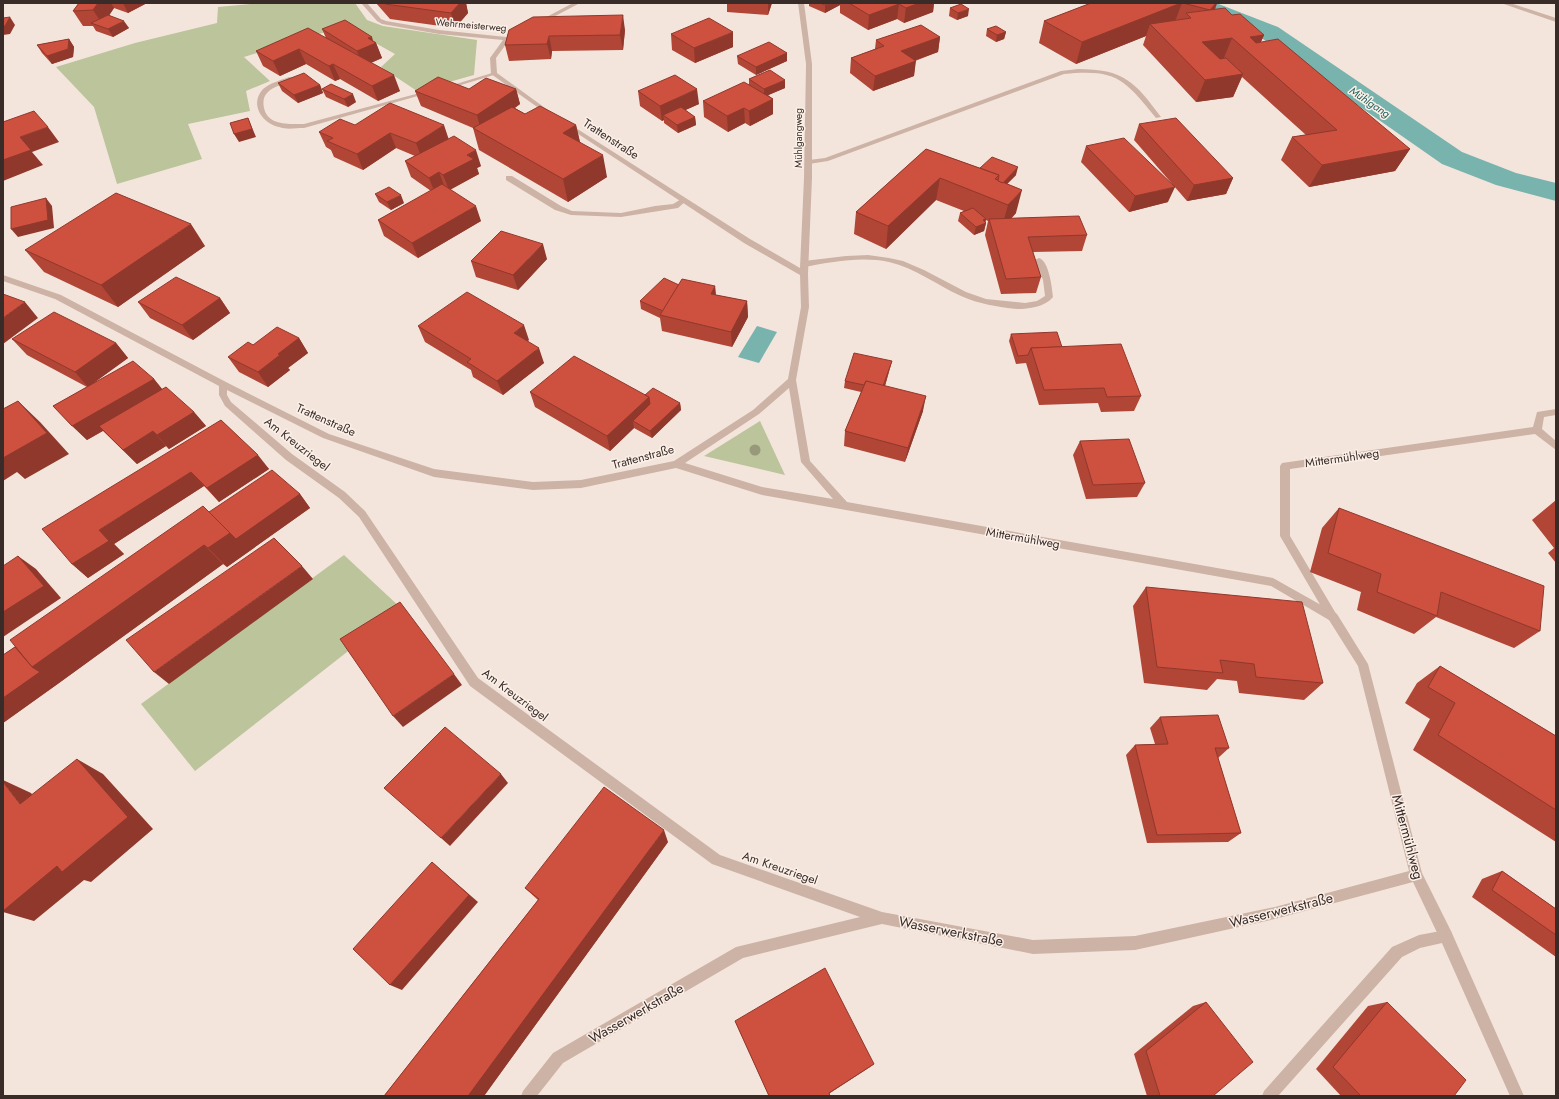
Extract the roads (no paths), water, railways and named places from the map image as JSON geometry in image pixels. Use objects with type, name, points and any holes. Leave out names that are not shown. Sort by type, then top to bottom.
[{"type":"street","name":"Wehrmeisterweg","points":[[364,3],[379,20],[384,23],[439,32],[507,39],[521,32]]},
{"type":"street","points":[[535,25],[578,3]]},
{"type":"street","name":"Mühlgangweg","points":[[801,3],[808,64],[809,162],[804,274]]},
{"type":"street","points":[[1504,3],[1556,20]]},
{"type":"street","points":[[296,76],[269,88],[264,92],[260,103],[260,109],[266,119],[278,125],[304,126],[494,74],[493,58],[507,39]]},
{"type":"street","points":[[809,162],[826,160],[1063,72],[1091,72],[1113,76],[1124,80],[1132,86],[1158,117]]},
{"type":"street","name":"Trattenstraße","points":[[494,74],[556,118],[747,241],[804,274]]},
{"type":"street","points":[[509,178],[558,208],[571,213],[621,214],[675,206],[684,200]]},
{"type":"street","points":[[804,264],[864,257],[890,260],[929,276],[985,303],[1020,307],[1041,304],[1049,297],[1047,280],[1039,260]]},
{"type":"street","points":[[804,274],[805,307],[792,380],[806,462],[844,506]]},
{"type":"street","name":"Trattenstraße","points":[[3,278],[58,297],[223,384],[326,436],[434,473],[534,486],[581,484],[676,464],[756,412],[792,380]]},
{"type":"street","name":"Am Kreuzriegel","points":[[223,384],[223,394],[228,404],[288,457],[342,495],[362,514],[474,682],[716,860],[882,918]]},
{"type":"street","points":[[1556,412],[1540,414],[1537,430],[1556,446]]},
{"type":"street","name":"Mittermühlweg","points":[[1517,1096],[1446,936],[1416,875],[1364,664],[1333,617],[1285,536],[1285,466],[1537,430]]},
{"type":"street","name":"Mittermühlweg","points":[[676,464],[762,491],[1273,582],[1333,617]]},
{"type":"street","name":"Wasserwerkstraße","points":[[528,1096],[558,1058],[741,952],[882,918],[1033,948],[1135,943],[1275,913],[1416,875]]},
{"type":"street","points":[[1268,1096],[1397,952],[1420,942],[1446,936]]},
{"type":"water","points":[[757,326],[777,332],[759,363],[738,357]]},
{"type":"waterway","name":"Mühlgang","points":[[1188,3],[1207,8],[1269,32],[1452,158],[1506,179],[1556,192]]}]
